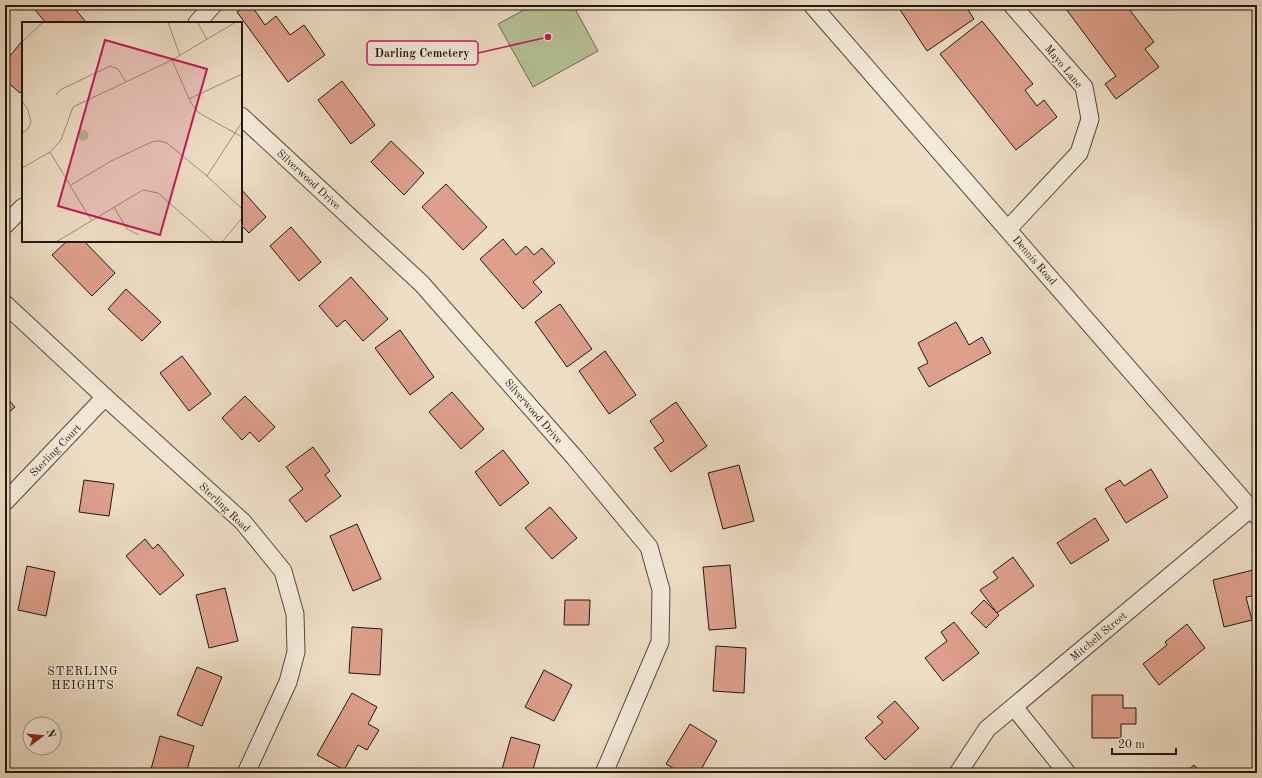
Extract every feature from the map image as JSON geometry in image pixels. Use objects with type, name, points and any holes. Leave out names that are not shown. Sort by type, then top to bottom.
[{"type":"street","points":[[198,22],[213,5]]},
{"type":"street","name":"Dennis Road","points":[[812,5],[1008,228],[1253,513]]},
{"type":"street","name":"Mayo Lane","points":[[1008,228],[1079,153],[1090,119],[1084,87],[1012,5]]},
{"type":"street","name":"Silverwood Drive","points":[[242,117],[422,284],[575,458],[649,547],[661,590],[660,642],[604,773]]},
{"type":"street","points":[[5,226],[22,208]]},
{"type":"street","name":"Sterling Road","points":[[5,304],[243,522],[283,571],[295,614],[296,652],[288,682],[246,773]]},
{"type":"street","name":"Sterling Court","points":[[5,502],[105,397]]},
{"type":"street","name":"Mitchell Street","points":[[958,773],[987,729],[1253,513]]},
{"type":"street","points":[[1014,707],[1067,773]]},
{"type":"green space","points":[[533,5],[573,5],[598,51],[533,87],[498,24]]},
{"type":"building","points":[[31,5],[72,5],[85,21],[84,22],[45,22]]},
{"type":"building","points":[[247,5],[251,5],[265,25],[276,16],[290,35],[304,25],[325,55],[288,82],[237,12]]},
{"type":"building","points":[[897,5],[965,5],[974,19],[927,51]]},
{"type":"building","points":[[1063,5],[1126,5],[1154,42],[1145,49],[1159,67],[1116,99],[1105,84],[1116,76]]},
{"type":"building","points":[[982,21],[1033,84],[1025,90],[1037,106],[1044,100],[1057,117],[1016,150],[940,54]]},
{"type":"building","points":[[22,41],[22,90],[20,93],[5,80],[5,62]]},
{"type":"building","points":[[342,81],[375,125],[351,144],[318,100]]},
{"type":"building","points":[[391,141],[424,173],[404,195],[371,162]]},
{"type":"building","points":[[446,184],[487,227],[463,250],[422,207]]},
{"type":"building","points":[[242,190],[266,217],[249,233],[242,226]]},
{"type":"building","points":[[291,227],[321,262],[299,281],[270,246]]},
{"type":"building","points":[[503,239],[516,255],[526,246],[534,255],[542,248],[555,263],[533,282],[542,292],[523,309],[480,259]]},
{"type":"building","points":[[66,242],[85,242],[115,273],[92,296],[52,255]]},
{"type":"building","points":[[351,277],[388,319],[363,341],[345,320],[337,327],[319,306]]},
{"type":"building","points":[[126,289],[161,322],[142,341],[108,309]]},
{"type":"building","points":[[560,304],[592,349],[567,367],[535,322]]},
{"type":"building","points":[[956,322],[969,345],[982,337],[991,353],[929,387],[918,368],[928,363],[918,343]]},
{"type":"building","points":[[400,330],[434,377],[410,395],[375,348]]},
{"type":"building","points":[[605,351],[636,395],[609,414],[579,371]]},
{"type":"building","points":[[182,356],[211,394],[189,411],[160,373]]},
{"type":"building","points":[[452,392],[484,429],[461,449],[429,412]]},
{"type":"building","points":[[5,396],[15,407],[5,416]]},
{"type":"building","points":[[245,396],[275,427],[259,442],[250,432],[242,440],[222,418]]},
{"type":"building","points":[[676,402],[707,446],[671,472],[654,448],[664,441],[650,421]]},
{"type":"building","points":[[313,447],[330,471],[325,475],[341,496],[306,522],[289,500],[303,489],[286,467]]},
{"type":"building","points":[[503,450],[529,483],[500,506],[475,472]]},
{"type":"building","points":[[739,465],[754,521],[723,529],[708,473]]},
{"type":"building","points":[[1151,469],[1168,497],[1126,523],[1105,489],[1120,480],[1124,486]]},
{"type":"building","points":[[84,480],[114,484],[109,516],[79,512]]},
{"type":"building","points":[[550,507],[577,538],[552,559],[525,528]]},
{"type":"building","points":[[1095,518],[1109,540],[1071,564],[1057,543]]},
{"type":"building","points":[[357,524],[381,579],[353,591],[330,536]]},
{"type":"building","points":[[145,539],[153,549],[158,544],[184,575],[160,595],[126,556]]},
{"type":"building","points":[[1013,557],[1034,586],[997,613],[980,590],[998,578],[993,572]]},
{"type":"building","points":[[730,565],[736,628],[709,630],[703,567]]},
{"type":"building","points":[[27,566],[55,572],[46,616],[18,610]]},
{"type":"building","points":[[1257,569],[1257,595],[1246,597],[1252,620],[1224,627],[1213,580]]},
{"type":"building","points":[[225,588],[238,641],[209,648],[196,595]]},
{"type":"building","points":[[565,600],[590,600],[589,625],[564,625]]},
{"type":"building","points":[[984,600],[999,615],[986,628],[971,613]]},
{"type":"building","points":[[954,622],[979,653],[943,681],[925,658],[947,641],[941,632]]},
{"type":"building","points":[[1187,624],[1205,648],[1159,685],[1143,664],[1167,645],[1165,642]]},
{"type":"building","points":[[352,627],[382,629],[380,675],[349,673]]},
{"type":"building","points":[[716,646],[746,648],[744,693],[713,691]]},
{"type":"building","points":[[197,667],[222,677],[202,726],[177,715]]},
{"type":"building","points":[[544,670],[572,685],[554,721],[525,707]]},
{"type":"building","points":[[352,693],[377,707],[368,724],[379,730],[367,750],[358,745],[344,770],[317,755]]},
{"type":"building","points":[[1092,695],[1123,695],[1123,708],[1136,708],[1136,724],[1121,724],[1121,738],[1092,738]]},
{"type":"building","points":[[895,701],[919,728],[885,760],[865,738],[883,722],[877,717]]},
{"type":"building","points":[[690,724],[717,741],[699,773],[681,773],[666,764]]},
{"type":"building","points":[[160,736],[194,746],[186,773],[150,773]]},
{"type":"building","points":[[511,737],[540,745],[532,773],[501,773]]},
{"type":"building","points":[[1194,765],[1201,773],[1185,773]]},
{"type":"place","name":"Darling Cemetery","points":[[548,37]]},
{"type":"district","name":"STERLING HEIGHTS","points":[[83,678]]}]
